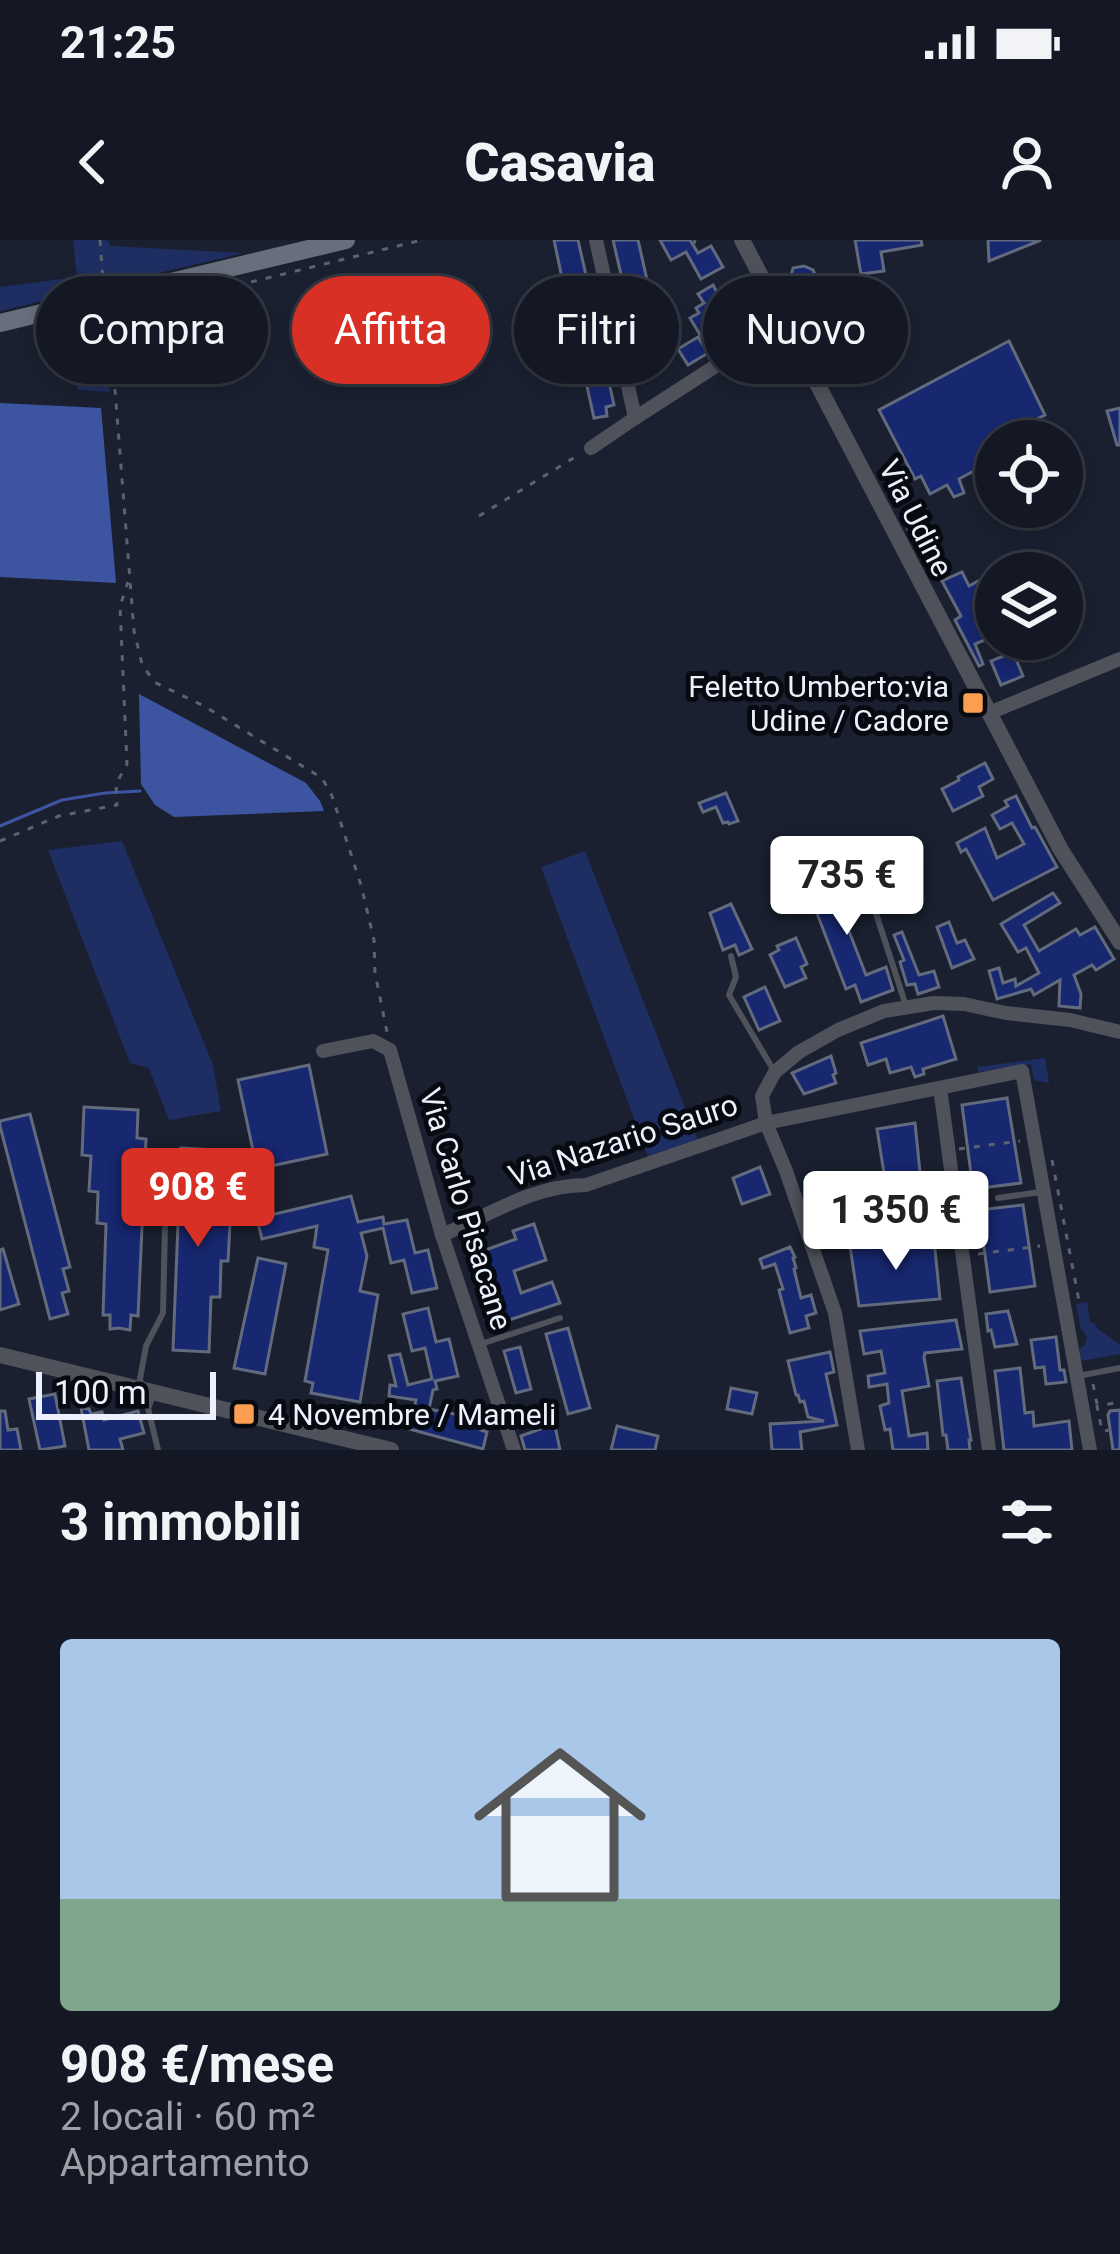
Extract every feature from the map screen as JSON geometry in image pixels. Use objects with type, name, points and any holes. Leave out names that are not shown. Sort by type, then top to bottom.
[{"type":"main road","points":[[0,323],[346,240]]},
{"type":"street","points":[[596,240],[635,418]]},
{"type":"street","name":"Via Udine","points":[[742,240],[761,276]]},
{"type":"street","points":[[591,448],[703,374]]},
{"type":"street","name":"Via Udine","points":[[817,384],[1061,850],[1120,942]]},
{"type":"street","points":[[989,713],[1120,659]]},
{"type":"street","points":[[775,1072],[838,1030],[884,1011],[934,1003],[1070,1020],[1120,1033]]},
{"type":"street","points":[[323,1052],[374,1041],[391,1050]]},
{"type":"street","name":"Via Carlo Pisacane","points":[[391,1050],[442,1235],[514,1450]]},
{"type":"street","points":[[858,1450],[835,1313],[766,1123],[1022,1071],[1085,1375],[1090,1450]]},
{"type":"street","name":"Via Nazario Sauro","points":[[442,1235],[561,1185],[586,1185],[766,1123],[762,1096],[775,1072]]},
{"type":"street","points":[[940,1088],[989,1450]]},
{"type":"street","points":[[0,1355],[391,1450]]},
{"type":"lane","points":[[859,861],[906,1008]]},
{"type":"lane","points":[[731,956],[736,976],[729,995],[775,1072]]},
{"type":"lane","points":[[158,1450],[149,1393],[140,1379],[146,1346],[163,1313],[166,1182]]},
{"type":"lane","points":[[998,1198],[1044,1192]]},
{"type":"lane","points":[[478,1345],[560,1318]]},
{"type":"lane","points":[[1085,1375],[1120,1369]]},
{"type":"path","points":[[100,240],[103,276]]},
{"type":"path","points":[[268,278],[422,240]]},
{"type":"path","points":[[115,384],[129,571],[142,664],[154,682],[259,738],[314,771],[326,784],[361,885],[391,1050]]},
{"type":"path","points":[[479,516],[591,448]]},
{"type":"path","points":[[0,841],[59,816],[117,806],[116,784],[128,764],[120,606],[129,571]]},
{"type":"path","points":[[948,1151],[1022,1141]]},
{"type":"path","points":[[963,1256],[1042,1246]]},
{"type":"path","points":[[1085,1375],[1102,1431],[1111,1430]]},
{"type":"path","points":[[1097,1406],[1120,1402]]},
{"type":"shaded area","points":[[73,240],[243,253],[147,276],[77,276]]},
{"type":"shaded area","points":[[36,282],[36,302],[0,311],[0,287]]},
{"type":"shaded area","points":[[76,384],[109,384],[110,392],[78,390]]},
{"type":"shaded area","points":[[0,403],[101,408],[116,583],[0,577]]},
{"type":"shaded area","points":[[139,694],[306,783],[324,811],[174,817],[155,805],[141,784]]},
{"type":"shaded area","points":[[122,841],[213,1065],[221,1111],[169,1120],[149,1068],[130,1063],[48,850]]},
{"type":"shaded area","points":[[585,851],[701,1149],[652,1167],[541,867]]},
{"type":"shaded area","points":[[1045,1058],[1049,1083],[1034,1080],[1031,1064],[978,1072],[978,1067]]},
{"type":"shaded area","points":[[1087,1302],[1090,1322],[1120,1345],[1120,1354],[1081,1361],[1079,1349],[1087,1337],[1076,1304]]},
{"type":"building","points":[[554,240],[578,240],[586,276],[562,276]]},
{"type":"building","points":[[613,240],[638,240],[646,276],[621,276]]},
{"type":"building","points":[[660,240],[690,240],[698,253],[711,246],[723,267],[701,279],[686,252],[671,260]]},
{"type":"building","points":[[855,240],[921,240],[922,245],[881,252],[884,271],[861,274]]},
{"type":"building","points":[[988,240],[1041,240],[989,261]]},
{"type":"building","points":[[804,266],[816,276],[791,276],[793,268]]},
{"type":"building","points":[[703,304],[702,338],[690,318],[699,313],[696,308]]},
{"type":"building","points":[[698,337],[703,356],[688,365],[679,348]]},
{"type":"building","points":[[1009,341],[1045,415],[1037,420],[975,420],[975,470],[959,479],[964,493],[954,497],[947,485],[930,494],[921,476],[915,479],[879,410]]},
{"type":"building","points":[[586,384],[609,384],[614,405],[606,407],[607,416],[594,418]]},
{"type":"building","points":[[1120,408],[1120,445],[1117,445],[1107,411]]},
{"type":"building","points":[[918,507],[929,528],[912,537],[901,516]]},
{"type":"building","points":[[962,572],[969,586],[975,583],[975,658],[955,620],[961,616],[942,581]]},
{"type":"building","points":[[1016,660],[1023,676],[1001,685],[991,661]]},
{"type":"building","points":[[985,763],[993,779],[979,787],[983,796],[953,811],[942,789]]},
{"type":"building","points":[[726,793],[738,821],[729,824],[723,823],[716,807],[703,812],[699,803]]},
{"type":"building","points":[[1016,796],[1057,867],[993,900],[966,849],[961,852],[957,843],[985,828],[997,858],[1024,844],[1012,823],[1000,829],[992,815]]},
{"type":"building","points":[[889,851],[910,892],[886,895],[872,858]]},
{"type":"building","points":[[852,869],[861,891],[837,900],[866,975],[886,967],[893,990],[861,1002],[855,985],[846,989],[813,903],[822,900],[816,883]]},
{"type":"building","points":[[1053,893],[1060,903],[1024,925],[1039,951],[1076,929],[1080,935],[1095,927],[1114,959],[1074,975],[1080,1008],[1059,1006],[1060,980],[1034,995],[1031,989],[997,999],[989,971],[999,968],[1003,983],[1015,979],[1016,986],[1039,973],[1026,948],[1018,952],[1001,924]]},
{"type":"building","points":[[731,904],[752,949],[739,955],[735,945],[723,950],[710,913]]},
{"type":"building","points":[[949,922],[957,943],[965,940],[974,959],[952,968],[937,927]]},
{"type":"building","points":[[902,932],[919,975],[934,971],[939,987],[918,994],[915,984],[907,985],[894,935]]},
{"type":"building","points":[[796,938],[807,964],[801,967],[806,978],[785,987],[770,955],[779,950],[777,946]]},
{"type":"building","points":[[765,987],[780,1021],[759,1030],[744,997]]},
{"type":"building","points":[[943,1016],[956,1059],[923,1069],[924,1074],[915,1077],[911,1067],[890,1073],[886,1059],[868,1065],[861,1043]]},
{"type":"building","points":[[831,1056],[836,1083],[804,1094],[792,1073]]},
{"type":"building","points":[[309,1065],[327,1154],[257,1169],[238,1080]]},
{"type":"building","points":[[1007,1098],[1021,1183],[973,1189],[962,1105]]},
{"type":"building","points":[[84,1107],[138,1110],[137,1138],[146,1139],[138,1316],[131,1315],[130,1330],[110,1329],[110,1315],[103,1315],[106,1224],[97,1223],[98,1192],[89,1191],[91,1156],[82,1155]]},
{"type":"building","points":[[30,1114],[70,1267],[63,1269],[69,1291],[62,1293],[68,1314],[50,1319],[0,1126],[0,1121]]},
{"type":"building","points":[[915,1123],[921,1182],[886,1186],[877,1129]]},
{"type":"building","points":[[181,1148],[215,1150],[214,1187],[223,1188],[221,1223],[230,1224],[228,1261],[221,1261],[220,1297],[211,1297],[209,1352],[173,1350]]},
{"type":"building","points":[[760,1167],[770,1194],[742,1204],[733,1178]]},
{"type":"building","points":[[254,1178],[261,1217],[351,1196],[358,1222],[383,1217],[384,1224],[407,1220],[415,1253],[428,1250],[437,1288],[412,1293],[404,1260],[391,1263],[383,1228],[361,1233],[367,1256],[360,1291],[378,1295],[360,1402],[311,1393],[313,1383],[305,1381],[328,1250],[314,1247],[317,1226],[262,1239],[257,1219],[248,1221],[240,1182]]},
{"type":"building","points":[[1023,1205],[1035,1286],[990,1292],[979,1210]]},
{"type":"building","points":[[534,1224],[546,1260],[514,1271],[521,1293],[552,1282],[560,1303],[494,1325],[487,1304],[496,1301],[477,1253],[516,1239],[513,1231]]},
{"type":"building","points":[[934,1240],[940,1299],[859,1306],[850,1246]]},
{"type":"building","points":[[790,1247],[801,1298],[811,1295],[816,1313],[806,1316],[809,1328],[790,1333],[775,1264],[763,1268],[760,1259]]},
{"type":"building","points":[[0,1250],[19,1304],[0,1310]]},
{"type":"building","points":[[258,1258],[286,1264],[265,1374],[234,1368]]},
{"type":"building","points":[[428,1308],[436,1342],[449,1339],[458,1376],[435,1381],[437,1389],[429,1409],[484,1420],[483,1449],[409,1429],[416,1400],[389,1396],[390,1385],[396,1386],[389,1356],[400,1354],[408,1385],[432,1379],[425,1348],[412,1351],[403,1314]]},
{"type":"building","points":[[1008,1311],[1017,1344],[995,1347],[986,1314]]},
{"type":"building","points":[[956,1320],[962,1349],[925,1353],[929,1386],[902,1391],[909,1436],[927,1433],[928,1450],[893,1450],[880,1406],[889,1403],[887,1384],[869,1387],[868,1376],[885,1373],[881,1351],[864,1354],[860,1331]]},
{"type":"building","points":[[568,1328],[590,1408],[568,1414],[546,1334]]},
{"type":"building","points":[[1056,1337],[1066,1382],[1046,1384],[1044,1367],[1035,1368],[1031,1340]]},
{"type":"building","points":[[520,1347],[531,1389],[516,1393],[504,1351]]},
{"type":"building","points":[[830,1352],[834,1372],[826,1374],[837,1425],[800,1432],[802,1450],[772,1450],[770,1424],[824,1421],[808,1417],[804,1401],[796,1395],[788,1361]]},
{"type":"building","points":[[1020,1368],[1025,1413],[1033,1412],[1034,1426],[1069,1421],[1072,1450],[1004,1450],[995,1371]]},
{"type":"building","points":[[961,1378],[970,1450],[948,1450],[937,1381]]},
{"type":"building","points":[[731,1388],[757,1393],[752,1414],[727,1409]]},
{"type":"building","points":[[55,1394],[65,1446],[40,1450],[29,1399]]},
{"type":"building","points":[[81,1408],[91,1414],[102,1412],[104,1420],[138,1411],[144,1433],[120,1439],[123,1450],[89,1450]]},
{"type":"building","points":[[1120,1410],[1120,1450],[1113,1450],[1108,1415]]},
{"type":"building","points":[[0,1411],[5,1411],[8,1430],[17,1429],[21,1450],[0,1450]]},
{"type":"building","points":[[551,1425],[560,1450],[525,1450],[521,1436]]},
{"type":"building","points":[[617,1426],[658,1436],[655,1450],[611,1450]]},
{"type":"waterway","points":[[0,826],[62,800],[140,791]]},
{"type":"place","name":"Feletto Umberto:via Udine / Cadore","points":[[973,703]]},
{"type":"place","name":"4 Novembre / Mameli","points":[[244,1414]]}]
